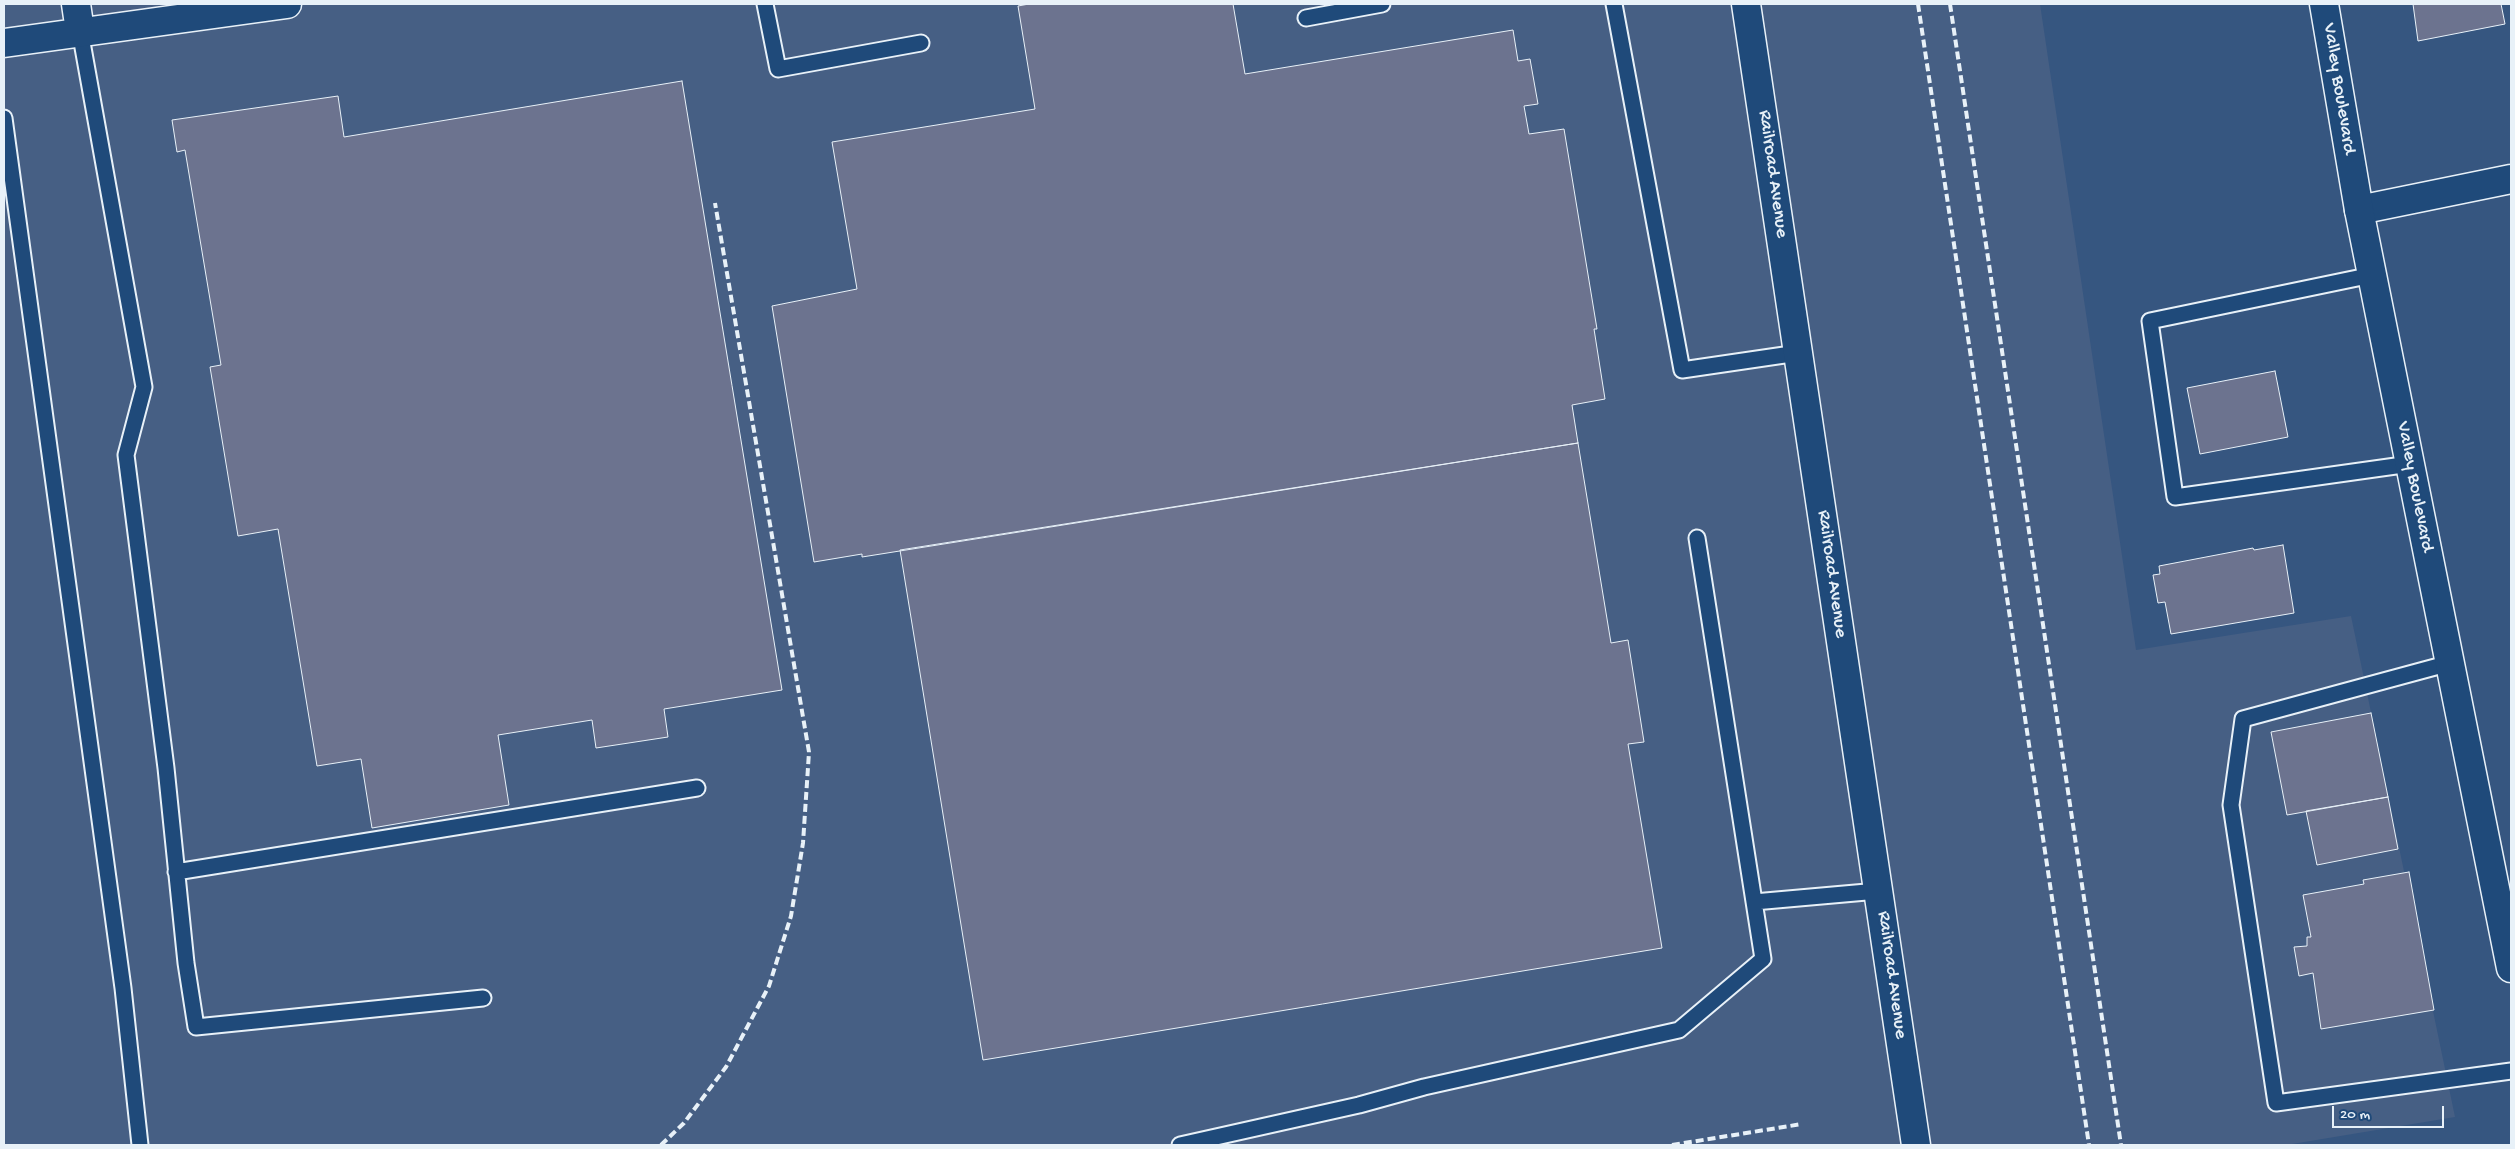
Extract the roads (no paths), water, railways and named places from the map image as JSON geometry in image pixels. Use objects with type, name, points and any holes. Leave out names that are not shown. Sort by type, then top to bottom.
[{"type":"street","points":[[76,4],[80,31]]},
{"type":"street","points":[[4,43],[80,31],[287,4]]},
{"type":"street","name":"Railroad Avenue","points":[[1746,4],[1916,1145]]},
{"type":"street","name":"Valley Boulevard","points":[[2324,4],[2358,210],[2450,663],[2505,905],[2511,968]]},
{"type":"street","points":[[2358,210],[2511,179]]},
{"type":"lane","points":[[765,4],[778,69],[921,44]]},
{"type":"lane","points":[[1306,18],[1382,4]]},
{"type":"lane","points":[[1614,4],[1682,370],[1798,353]]},
{"type":"lane","points":[[80,31],[144,387],[126,455],[166,768],[176,872],[196,1027],[483,998]]},
{"type":"lane","points":[[4,118],[123,988],[140,1145]]},
{"type":"lane","points":[[2372,275],[2150,321],[2175,498],[2410,464]]},
{"type":"lane","points":[[1180,1145],[1359,1105],[1424,1087],[1679,1030],[1763,959],[1696,538]]},
{"type":"lane","points":[[2450,663],[2242,720],[2231,805],[2276,1103],[2511,1070]]},
{"type":"lane","points":[[176,872],[697,788]]},
{"type":"lane","points":[[1754,902],[1878,891]]},
{"type":"railway","points":[[1918,4],[2089,1145]]},
{"type":"railway","points":[[1950,4],[2121,1145]]},
{"type":"railway","points":[[661,1145],[684,1123],[726,1067],[769,986],[791,916],[803,843],[809,752],[715,203]]},
{"type":"railway","points":[[1672,1145],[1802,1124]]}]
